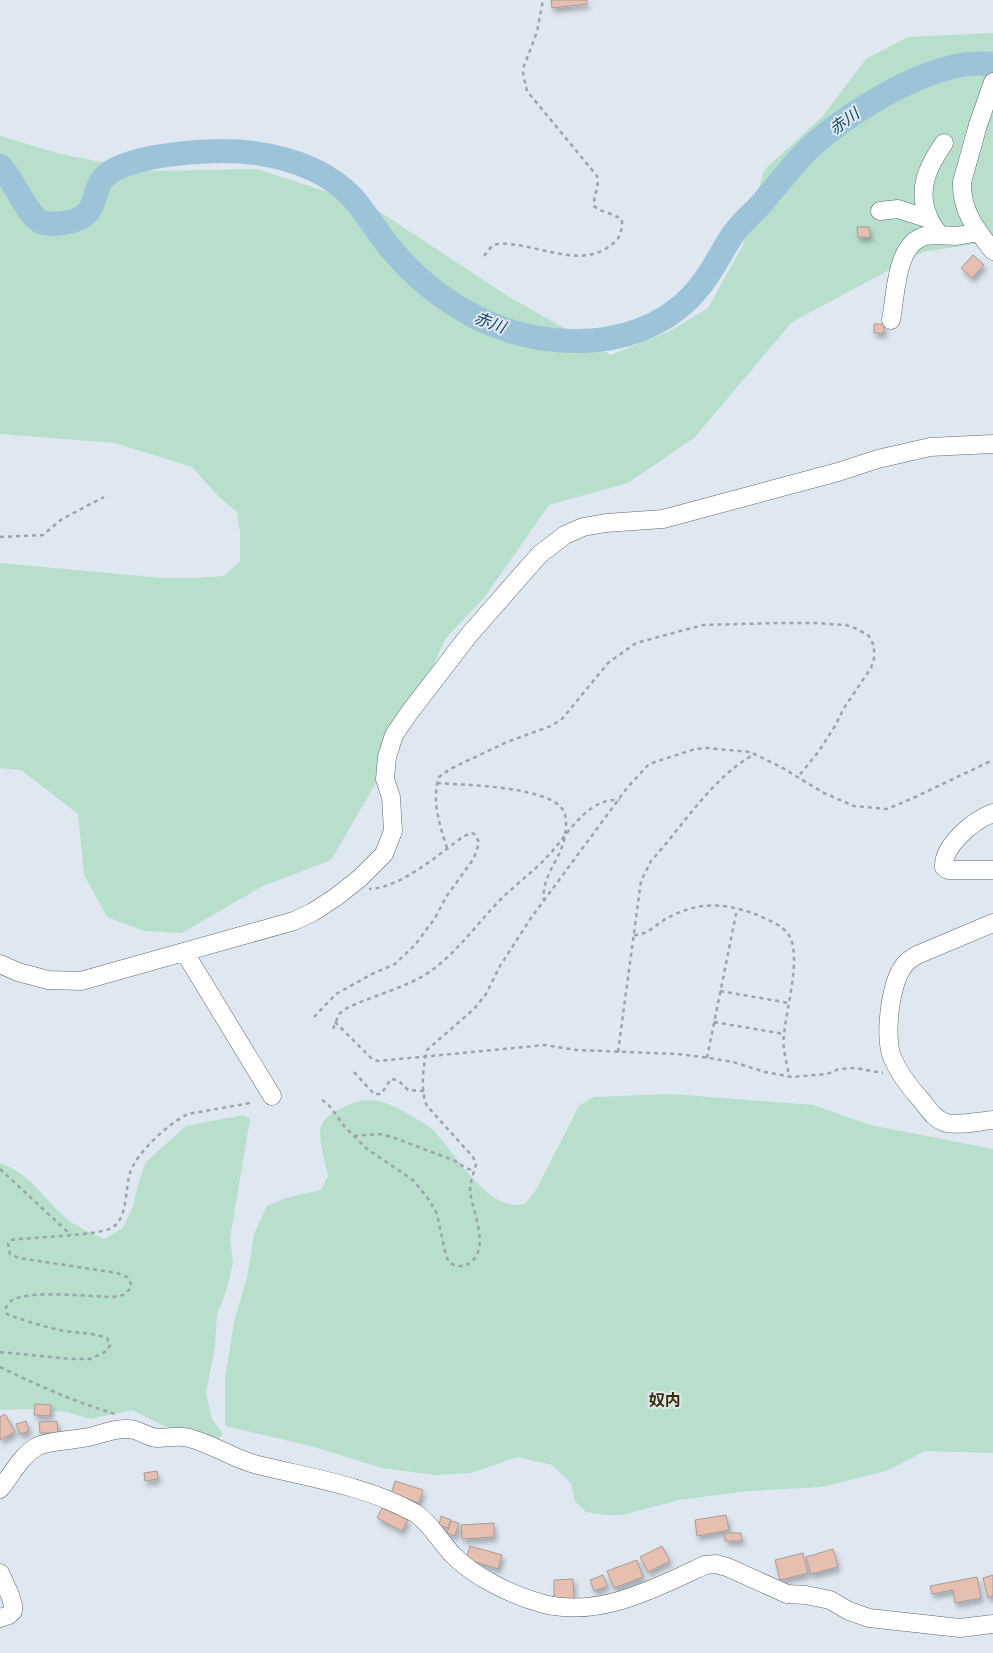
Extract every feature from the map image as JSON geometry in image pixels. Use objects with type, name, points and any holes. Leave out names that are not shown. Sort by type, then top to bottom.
[{"type":"street","points":[[993,82],[978,125],[961,190],[968,216],[993,251]]},
{"type":"street","points":[[940,235],[929,219],[924,202],[928,167],[944,143]]},
{"type":"street","points":[[880,211],[898,210],[929,219]]},
{"type":"street","points":[[891,320],[896,276],[905,254],[915,241],[924,236],[956,236],[979,232]]},
{"type":"street","points":[[0,964],[18,972],[48,980],[80,981],[294,921],[313,912],[358,880],[384,854],[393,831],[391,797],[385,779],[394,735],[408,713],[469,635],[540,554],[566,535],[583,527],[606,523],[664,519],[838,472],[878,459],[930,447],[993,444]]},
{"type":"street","points":[[993,813],[974,822],[952,844],[944,867],[948,870],[993,870]]},
{"type":"street","points":[[993,923],[916,955],[907,962],[902,969],[893,993],[889,1015],[892,1057],[904,1078],[935,1118],[948,1123],[993,1120]]},
{"type":"street","points":[[185,952],[272,1096]]},
{"type":"street","points":[[0,1489],[25,1457],[40,1446],[111,1430],[129,1429],[146,1433],[152,1437],[186,1437],[247,1462],[327,1481],[382,1498],[417,1514],[459,1561],[477,1575],[544,1604],[558,1606],[601,1605],[631,1597],[705,1565],[716,1564],[727,1567],[787,1594],[806,1595],[830,1600],[849,1611],[868,1618],[960,1628],[993,1624]]},
{"type":"street","points":[[0,1573],[13,1605],[13,1611],[9,1615],[0,1618]]},
{"type":"path","points":[[484,256],[490,248],[498,244],[531,247],[585,256],[598,253],[609,247],[619,239],[622,228],[622,220],[619,217],[597,209],[594,206],[599,183],[598,176],[527,90],[524,81],[524,66],[537,32],[543,0]]},
{"type":"path","points":[[0,537],[43,535],[62,519],[104,497]]},
{"type":"path","points":[[447,848],[438,813],[436,796],[439,777],[507,742],[552,726],[562,719],[608,663],[636,643],[703,625],[816,623],[846,625],[869,636],[874,646],[874,659],[871,668],[844,708],[819,751],[798,777]]},
{"type":"path","points":[[322,1100],[328,1104],[344,1126],[366,1148],[414,1181],[437,1214],[449,1262],[455,1266],[465,1266],[476,1258],[479,1247],[479,1231],[470,1192],[476,1164],[428,1106],[424,1098],[425,1057],[427,1050],[474,1009],[486,994],[500,966],[544,902],[627,788],[649,764],[695,749],[725,749],[750,752],[824,793],[854,806],[887,809],[993,760]]},
{"type":"path","points":[[618,1052],[641,881],[651,861],[715,785],[736,765],[755,754]]},
{"type":"path","points":[[437,783],[528,792],[551,800],[562,808],[566,818],[564,842],[550,869],[543,893],[544,902]]},
{"type":"path","points":[[333,1029],[339,1014],[347,1008],[414,981],[451,954],[500,900],[548,857],[587,811],[612,799],[620,800]]},
{"type":"path","points":[[314,1017],[336,994],[372,974],[395,964],[415,946],[435,918],[446,897],[474,858],[479,843],[476,835],[472,833],[464,836],[427,864],[391,886],[369,889],[358,880]]},
{"type":"path","points":[[634,935],[643,935],[671,916],[692,908],[715,905],[737,909],[766,919],[783,928],[790,936],[793,949],[793,979],[784,1034],[789,1076]]},
{"type":"path","points":[[707,1058],[737,909]]},
{"type":"path","points":[[720,991],[789,1002]]},
{"type":"path","points":[[335,1022],[372,1059],[389,1060],[425,1057],[545,1044],[576,1050],[678,1054],[733,1062],[765,1072],[789,1076],[813,1076],[827,1074],[839,1069],[855,1068],[904,1078]]},
{"type":"path","points":[[714,1022],[784,1034]]},
{"type":"path","points":[[354,1072],[374,1094],[380,1094],[391,1079],[398,1080],[408,1090],[424,1091]]},
{"type":"path","points":[[0,1352],[71,1359],[90,1358],[107,1351],[110,1345],[107,1338],[95,1334],[57,1329],[34,1323],[7,1314],[6,1307],[11,1301],[23,1297],[50,1295],[113,1297],[123,1295],[130,1290],[131,1284],[127,1277],[117,1273],[35,1262],[19,1258],[10,1254],[8,1244],[11,1240],[84,1234],[113,1227],[120,1219],[126,1201],[130,1174],[135,1161],[152,1143],[180,1118],[202,1111],[250,1103]]},
{"type":"path","points":[[354,1136],[379,1134],[392,1137],[453,1160],[474,1171]]},
{"type":"path","points":[[0,1169],[71,1235]]},
{"type":"path","points":[[0,1367],[52,1392],[121,1416]]},
{"type":"green space","points":[[993,33],[993,241],[923,252],[792,322],[695,437],[628,483],[549,505],[484,598],[445,639],[401,740],[331,860],[261,887],[182,933],[144,931],[107,917],[84,875],[78,814],[21,770],[0,768],[0,563],[162,578],[224,576],[240,561],[240,532],[237,512],[219,497],[192,467],[115,443],[0,434],[0,136],[61,154],[145,171],[257,169],[371,206],[506,295],[611,355],[670,331],[708,308],[743,245],[764,170],[822,117],[866,59],[908,37]]},
{"type":"green space","points":[[671,1094],[813,1105],[870,1125],[993,1149],[993,1453],[925,1451],[889,1470],[822,1487],[749,1491],[679,1500],[622,1515],[606,1515],[586,1512],[575,1501],[571,1483],[552,1465],[517,1457],[471,1473],[435,1475],[382,1468],[311,1446],[225,1426],[225,1378],[234,1322],[247,1278],[254,1234],[267,1206],[289,1197],[321,1190],[328,1176],[320,1129],[324,1121],[331,1114],[352,1103],[370,1100],[395,1107],[432,1129],[473,1178],[497,1199],[511,1204],[525,1204],[536,1190],[579,1106],[594,1097]]},
{"type":"green space","points":[[243,1115],[250,1119],[230,1238],[233,1263],[226,1292],[217,1314],[215,1346],[206,1393],[212,1419],[223,1434],[216,1442],[164,1426],[132,1410],[90,1419],[67,1412],[25,1409],[0,1410],[0,1163],[20,1173],[70,1221],[104,1239],[123,1228],[133,1206],[146,1162],[186,1126]]},
{"type":"building","points":[[551,0],[587,0],[587,4],[552,8]]},
{"type":"building","points":[[857,227],[869,227],[870,237],[858,237]]},
{"type":"building","points":[[973,255],[984,265],[972,278],[961,268]]},
{"type":"building","points":[[874,324],[884,324],[884,333],[874,333]]},
{"type":"building","points":[[35,1404],[51,1405],[50,1416],[34,1415]]},
{"type":"building","points":[[5,1414],[15,1432],[0,1440],[0,1417]]},
{"type":"building","points":[[26,1421],[29,1431],[20,1434],[16,1424]]},
{"type":"building","points":[[57,1421],[58,1433],[40,1433],[39,1422]]},
{"type":"building","points":[[157,1471],[158,1479],[145,1481],[144,1473]]},
{"type":"building","points":[[395,1481],[423,1490],[419,1503],[391,1494]]},
{"type":"building","points":[[382,1508],[408,1520],[402,1531],[377,1518]]},
{"type":"building","points":[[726,1515],[729,1530],[697,1536],[695,1520]]},
{"type":"building","points":[[441,1516],[451,1520],[448,1528],[439,1525]]},
{"type":"building","points":[[451,1521],[459,1523],[455,1536],[447,1533]]},
{"type":"building","points":[[494,1523],[494,1537],[462,1539],[461,1525]]},
{"type":"building","points":[[725,1533],[741,1533],[742,1541],[725,1541]]},
{"type":"building","points":[[470,1546],[502,1555],[498,1569],[466,1559]]},
{"type":"building","points":[[662,1546],[670,1561],[648,1572],[640,1557]]},
{"type":"building","points":[[833,1549],[838,1567],[811,1574],[806,1557]]},
{"type":"building","points":[[803,1553],[808,1573],[780,1580],[775,1560]]},
{"type":"building","points":[[637,1560],[643,1577],[614,1588],[607,1571]]},
{"type":"building","points":[[603,1575],[607,1586],[594,1591],[590,1580]]},
{"type":"building","points":[[993,1575],[993,1596],[988,1598],[983,1578]]},
{"type":"building","points":[[977,1577],[981,1598],[955,1603],[953,1590],[932,1594],[930,1586]]},
{"type":"building","points":[[573,1579],[574,1599],[554,1600],[554,1580]]},
{"type":"waterway","name":"赤川","points":[[0,166],[34,216],[39,221],[54,224],[76,220],[85,215],[94,202],[102,179],[122,166],[139,161],[179,154],[221,151],[268,155],[295,162],[320,173],[343,189],[359,205],[398,257],[416,275],[456,306],[501,328],[525,335],[550,340],[594,340],[612,338],[646,328],[676,310],[689,299],[706,279],[734,233],[805,152],[843,121],[899,87],[918,78],[961,65],[993,64]]},
{"type":"district","name":"奴内","points":[[665,1400]]}]
